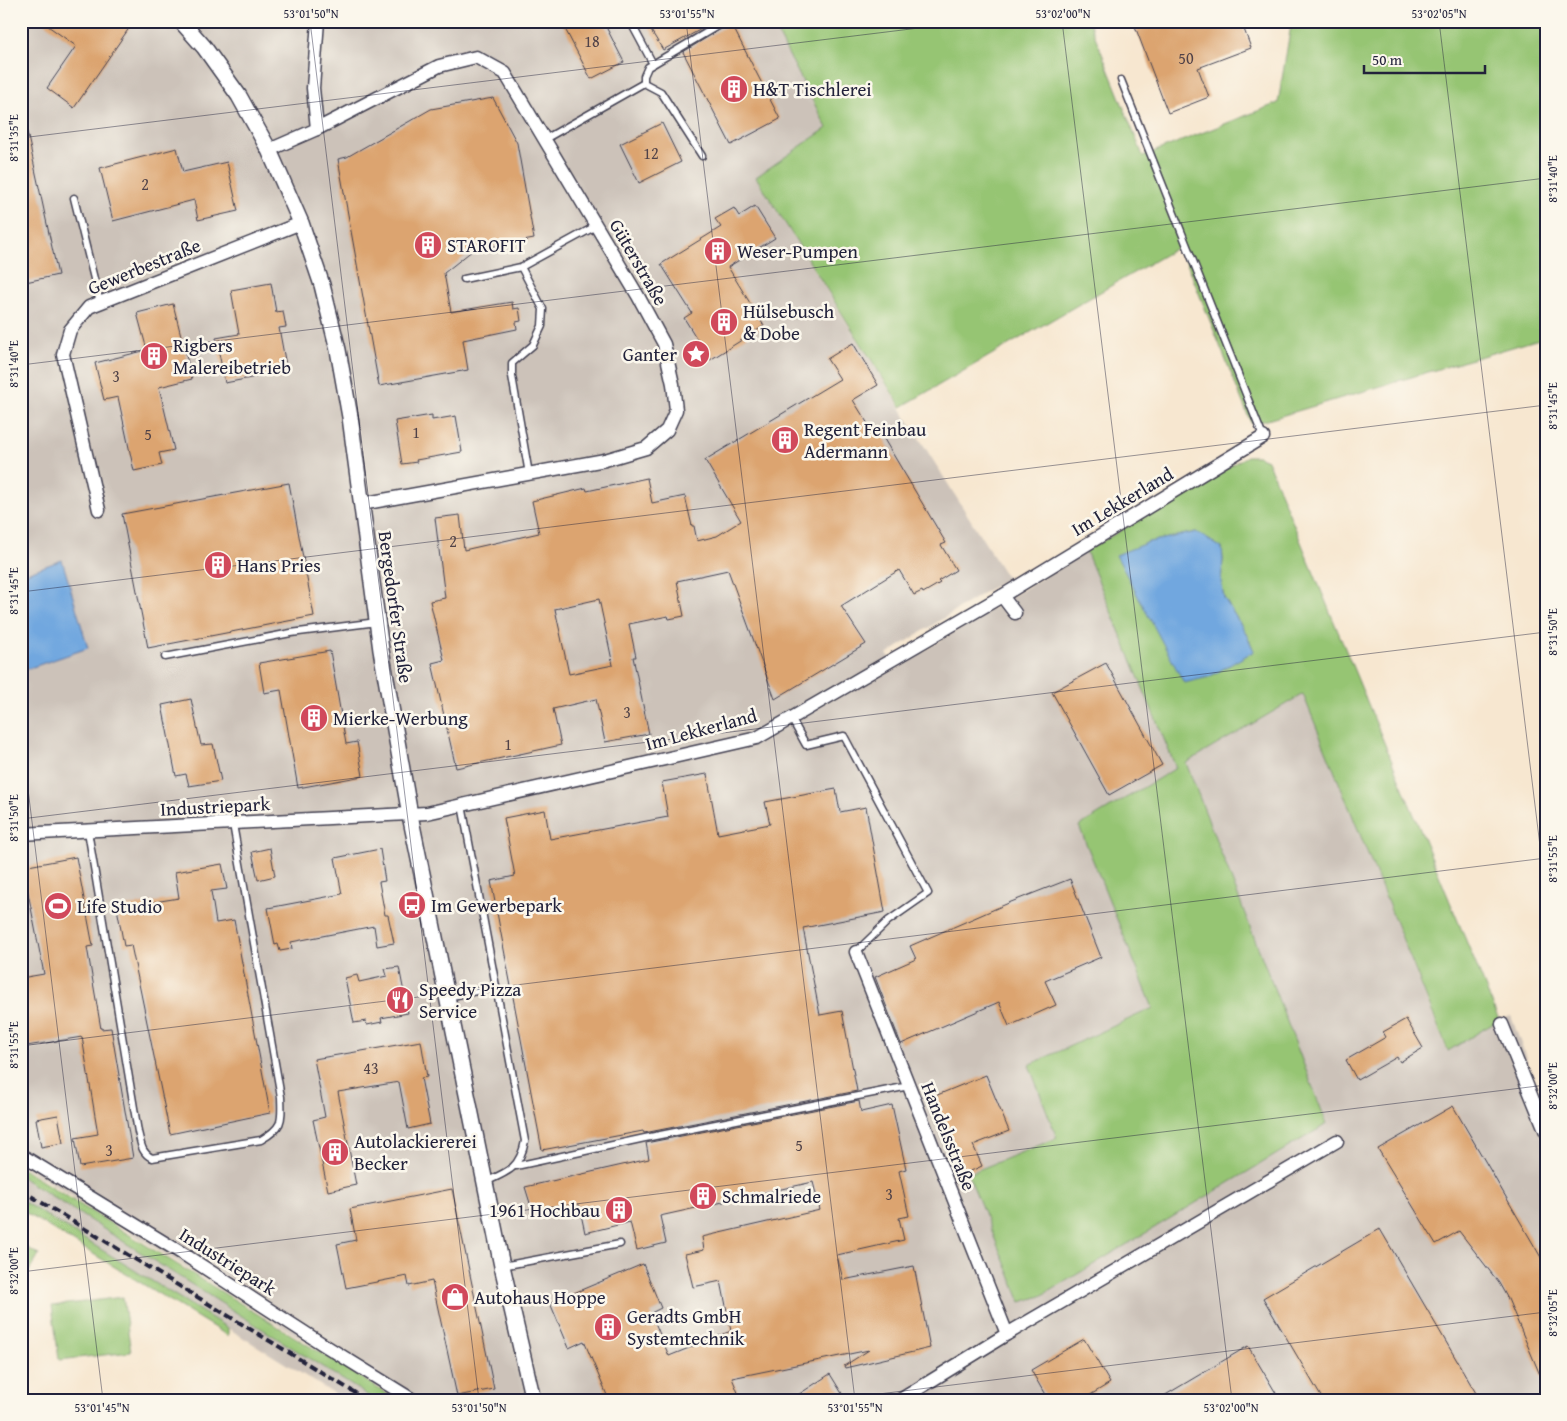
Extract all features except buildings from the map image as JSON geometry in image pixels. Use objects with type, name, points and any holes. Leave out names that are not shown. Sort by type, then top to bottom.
[{"type":"street","name":"Bergedorfer Straße","points":[[181,21],[204,47],[239,96],[269,150],[300,223],[322,285],[338,350],[350,417],[377,622],[410,815],[502,1266],[533,1400]]},
{"type":"street","points":[[317,129],[313,88],[318,21]]},
{"type":"street","name":"Güterstraße","points":[[269,150],[317,129],[439,66],[476,57],[505,73],[638,296],[664,344],[674,384],[676,410],[667,430],[646,448],[605,460],[361,504]]},
{"type":"street","name":"Gewerbestraße","points":[[98,510],[63,354],[70,330],[89,307],[300,223]]},
{"type":"street","name":"Im Lekkerland","points":[[410,815],[462,805],[757,738],[1002,596],[1263,437]]},
{"type":"street","points":[[1002,596],[1015,613]]},
{"type":"street","name":"Industriepark","points":[[21,834],[410,815]]},
{"type":"street","name":"Handelsstraße","points":[[856,952],[1007,1334]]},
{"type":"street","points":[[1502,1024],[1546,1132]]},
{"type":"street","points":[[900,1400],[1007,1334],[1336,1141]]},
{"type":"street","name":"Industriepark","points":[[21,1155],[188,1257],[413,1400]]},
{"type":"lane","points":[[630,21],[653,64]]},
{"type":"lane","points":[[644,84],[644,76],[648,67],[726,21]]},
{"type":"lane","points":[[1121,80],[1263,437]]},
{"type":"lane","points":[[545,139],[644,84]]},
{"type":"lane","points":[[644,84],[661,92],[702,156]]},
{"type":"lane","points":[[74,198],[100,303]]},
{"type":"lane","points":[[464,279],[521,267],[596,226]]},
{"type":"lane","points":[[521,267],[543,309],[542,326],[533,345],[512,362],[512,376],[529,474]]},
{"type":"lane","points":[[165,658],[291,633],[377,622]]},
{"type":"lane","points":[[792,718],[806,745],[844,736],[928,893],[888,921],[856,952]]},
{"type":"lane","points":[[462,805],[525,1141],[523,1154],[516,1166]]},
{"type":"lane","points":[[88,831],[138,1132],[142,1150],[147,1156],[152,1158],[261,1140],[274,1132],[279,1126],[282,1114],[281,1097],[233,824]]},
{"type":"lane","points":[[447,997],[496,987]]},
{"type":"lane","points":[[485,1182],[516,1166],[655,1136],[909,1086]]},
{"type":"lane","points":[[502,1266],[620,1244]]},
{"type":"shaded area","points":[[21,21],[771,21],[827,129],[756,178],[1007,578],[887,654],[896,668],[1086,551],[1176,768],[1079,826],[1153,1008],[1029,1065],[1326,1124],[1186,763],[1303,694],[1447,1051],[1499,1020],[1511,1016],[1546,1114],[1546,1400],[400,1400],[21,1165]]},
{"type":"shaded area","points":[[21,1177],[375,1400],[344,1400],[21,1200]]},
{"type":"green space","points":[[771,21],[1089,21],[1143,156],[1278,103],[1291,25],[1295,21],[1546,21],[1546,337],[1264,421],[1251,423],[1180,246],[901,407],[756,177],[827,128]]},
{"type":"green space","points":[[1247,456],[1258,456],[1267,460],[1499,1020],[1448,1051],[1303,694],[1186,763],[1327,1124],[1041,1296],[1021,1302],[968,1174],[1057,1138],[1029,1065],[1153,1008],[1079,826],[1176,768],[1086,551]],"holes":[[[1196,532],[1222,548],[1221,581],[1224,598],[1246,633],[1254,651],[1234,662],[1185,683],[1168,651],[1129,551],[1149,542]]]},
{"type":"green space","points":[[21,1168],[397,1400],[375,1400],[21,1177]]},
{"type":"green space","points":[[21,1200],[228,1328],[228,1336],[21,1210]]},
{"type":"green space","points":[[21,1244],[39,1255],[21,1284]]},
{"type":"green space","points":[[123,1297],[131,1352],[59,1360],[52,1306]]},
{"type":"water","points":[[1196,532],[1222,548],[1221,581],[1224,598],[1246,633],[1254,651],[1209,677],[1184,683],[1116,555],[1149,542]]},
{"type":"water","points":[[62,560],[88,648],[21,671],[21,575]]},
{"type":"railway","points":[[21,1190],[367,1400]]},
{"type":"place","name":"H&T Tischlerei","points":[[734,89]]},
{"type":"place","name":"STAROFIT","points":[[428,245]]},
{"type":"place","name":"Weser-Pumpen","points":[[718,251]]},
{"type":"place","name":"Hülsebusch & Dobe","points":[[724,322]]},
{"type":"place","name":"Ganter","points":[[696,354]]},
{"type":"place","name":"Rigbers Malereibetrieb","points":[[154,356]]},
{"type":"place","name":"Regent Feinbau Adermann","points":[[785,440]]},
{"type":"place","name":"Hans Pries","points":[[218,565]]},
{"type":"place","name":"Mierke-Werbung","points":[[314,718]]},
{"type":"place","name":"Im Gewerbepark","points":[[412,905]]},
{"type":"place","name":"Life Studio","points":[[58,906]]},
{"type":"place","name":"Speedy Pizza Service","points":[[400,1000]]},
{"type":"place","name":"Autolackiererei Becker","points":[[335,1152]]},
{"type":"place","name":"Schmalriede","points":[[703,1196]]},
{"type":"place","name":"1961 Hochbau","points":[[619,1210]]},
{"type":"place","name":"Autohaus Hoppe","points":[[455,1297]]},
{"type":"place","name":"Geradts GmbH Systemtechnik","points":[[608,1327]]}]
